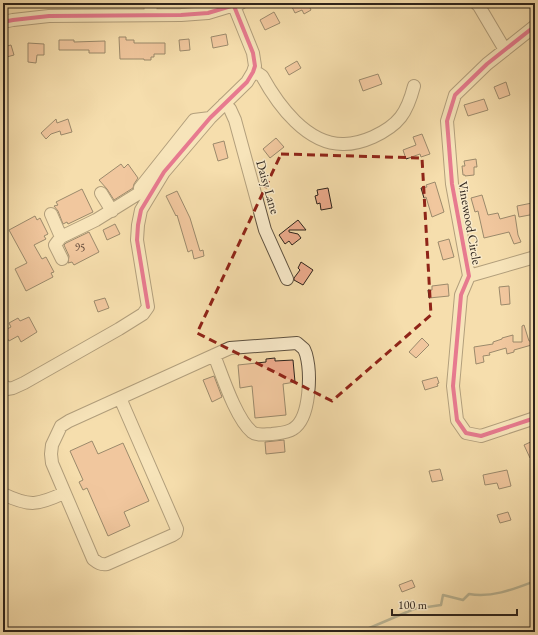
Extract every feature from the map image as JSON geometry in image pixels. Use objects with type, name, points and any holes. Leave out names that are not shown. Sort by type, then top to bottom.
[{"type":"street","points":[[150,15],[151,3]]},
{"type":"street","points":[[476,3],[506,50]]},
{"type":"street","points":[[3,22],[49,16],[181,15],[208,13],[238,4],[255,61],[253,72],[247,82],[210,118],[145,194],[138,225],[137,240],[148,307],[143,314],[24,383],[7,389],[3,385]]},
{"type":"street","name":"Vinewood Circle","points":[[535,26],[487,64],[455,95],[447,121],[452,184],[469,276],[461,295],[453,386],[457,420],[466,433],[481,436],[535,418]]},
{"type":"street","points":[[253,72],[262,76],[280,104],[296,122],[314,136],[338,144],[351,144],[367,139],[385,131],[392,126],[399,120],[409,105],[414,86]]},
{"type":"street","name":"Daisy Lane","points":[[224,104],[230,109],[235,120],[265,230],[287,279]]},
{"type":"street","points":[[101,193],[112,211]]},
{"type":"street","points":[[62,259],[56,245],[61,237],[112,211],[131,197],[145,194]]},
{"type":"street","points":[[51,214],[61,237]]},
{"type":"street","points":[[469,276],[535,257]]},
{"type":"street","points":[[120,398],[176,525],[176,533],[107,564],[102,564],[97,563],[93,559],[52,463],[52,445],[61,426],[69,420],[120,398],[214,355],[230,348],[297,344],[304,349],[308,359],[310,390],[300,422],[293,430],[284,433],[259,435],[251,432],[236,409],[214,355]]},
{"type":"street","points":[[3,494],[24,503],[37,503],[44,502],[64,493]]},
{"type":"highlighted area","points":[[281,154],[422,158],[431,315],[332,401],[197,333]]},
{"type":"building","points":[[290,3],[315,3],[309,6],[311,10],[304,14],[302,10],[295,13]]},
{"type":"building","points":[[274,12],[280,23],[265,30],[260,20]]},
{"type":"building","points":[[226,34],[228,45],[213,48],[211,37]]},
{"type":"building","points":[[119,37],[126,37],[126,40],[134,40],[134,43],[165,43],[165,54],[154,54],[154,57],[151,57],[151,60],[120,59]]},
{"type":"building","points":[[189,39],[190,50],[180,51],[179,40]]},
{"type":"building","points":[[59,40],[74,40],[74,42],[105,41],[105,53],[89,53],[89,50],[59,50]]},
{"type":"building","points":[[28,43],[44,44],[44,55],[37,55],[36,63],[28,62]]},
{"type":"building","points":[[11,45],[14,55],[3,58],[3,47]]},
{"type":"building","points":[[297,61],[301,68],[289,75],[285,68]]},
{"type":"building","points":[[378,74],[382,84],[363,91],[359,80]]},
{"type":"building","points":[[506,82],[510,95],[499,99],[494,87]]},
{"type":"building","points":[[484,99],[488,110],[468,116],[464,105]]},
{"type":"building","points":[[56,119],[57,123],[68,119],[72,132],[61,135],[60,131],[51,134],[46,139],[41,133]]},
{"type":"building","points":[[422,134],[430,154],[421,157],[420,154],[406,159],[403,150],[416,145],[413,137]]},
{"type":"building","points":[[276,138],[284,147],[270,158],[263,149]]},
{"type":"building","points":[[224,141],[228,158],[218,161],[213,144]]},
{"type":"building","points":[[476,159],[477,167],[474,167],[474,175],[463,175],[462,166],[465,166],[464,161]]},
{"type":"building","points":[[121,164],[124,168],[128,164],[138,178],[133,188],[114,200],[99,180]]},
{"type":"building","points":[[435,182],[444,212],[432,217],[426,197],[424,198],[421,188],[427,187],[426,185]]},
{"type":"building","points":[[328,188],[332,208],[321,210],[320,203],[317,204],[315,196],[318,195],[317,190]]},
{"type":"building","points":[[82,189],[93,212],[68,224],[67,222],[63,224],[58,211],[54,206],[58,205],[56,202]]},
{"type":"building","points":[[177,191],[190,218],[200,251],[203,250],[204,256],[194,259],[192,250],[188,252],[177,215],[176,216],[166,196]]},
{"type":"building","points":[[482,195],[488,215],[498,213],[500,219],[515,215],[518,235],[521,242],[514,244],[509,232],[484,238],[478,211],[475,212],[471,198]]},
{"type":"building","points":[[532,203],[535,214],[519,217],[517,206]]},
{"type":"building","points":[[35,216],[37,220],[40,218],[48,234],[44,236],[46,239],[34,245],[42,259],[46,257],[54,272],[51,273],[53,277],[26,291],[15,269],[27,263],[9,230]]},
{"type":"building","points":[[298,220],[306,230],[289,230],[289,232],[298,234],[301,238],[292,245],[289,241],[285,244],[279,235]]},
{"type":"building","points":[[115,224],[120,234],[107,240],[103,230]]},
{"type":"building","points":[[89,232],[99,252],[74,265],[72,262],[68,263],[69,256],[64,245]]},
{"type":"building","points":[[449,239],[454,257],[443,260],[438,242]]},
{"type":"building","points":[[301,262],[313,270],[303,285],[294,280],[300,270],[298,268]]},
{"type":"building","points":[[448,284],[449,296],[429,298],[428,290],[432,290],[432,286]]},
{"type":"building","points":[[509,286],[510,304],[501,305],[499,287]]},
{"type":"building","points":[[105,298],[109,308],[98,312],[94,301]]},
{"type":"building","points":[[29,317],[37,332],[21,342],[18,336],[9,341],[3,331],[11,327],[9,323],[18,318],[20,321]]},
{"type":"building","points":[[524,325],[529,341],[535,341],[535,344],[514,350],[514,352],[507,354],[506,348],[489,353],[490,355],[483,356],[484,362],[476,364],[474,347],[493,344],[493,342],[513,335],[513,342],[522,342],[522,326]]},
{"type":"building","points":[[422,338],[429,345],[416,358],[409,352]]},
{"type":"building","points":[[275,358],[275,361],[293,360],[295,382],[283,384],[286,415],[255,418],[252,386],[240,388],[238,365],[266,362],[266,359]]},
{"type":"building","points":[[214,376],[222,397],[212,402],[203,380]]},
{"type":"building","points":[[437,377],[439,383],[437,384],[438,386],[425,390],[422,381]]},
{"type":"building","points":[[284,440],[285,452],[266,454],[265,442]]},
{"type":"building","points":[[535,440],[535,456],[530,458],[524,445]]},
{"type":"building","points":[[92,441],[98,454],[123,443],[149,501],[124,512],[130,526],[108,536],[87,488],[83,490],[79,482],[83,480],[70,451]]},
{"type":"building","points":[[440,469],[443,480],[432,482],[429,471]]},
{"type":"building","points":[[507,470],[511,486],[499,489],[497,483],[485,485],[483,475]]},
{"type":"building","points":[[508,512],[511,520],[500,523],[497,515]]},
{"type":"building","points":[[412,580],[415,587],[402,592],[399,585]]},
{"type":"waterway","points":[[360,632],[414,609],[441,605],[443,595],[463,600],[469,594],[494,594],[511,590],[535,581]]},
{"type":"cycle path","points":[[3,22],[49,16],[181,15],[208,13],[241,3]]},
{"type":"cycle path","points":[[148,307],[137,240],[141,210],[164,172],[210,118],[247,82],[255,66],[253,53],[234,6]]},
{"type":"cycle path","points":[[535,26],[487,64],[455,95],[447,121],[452,184],[469,276],[461,295],[453,386],[457,420],[466,433],[481,436],[535,418]]}]
